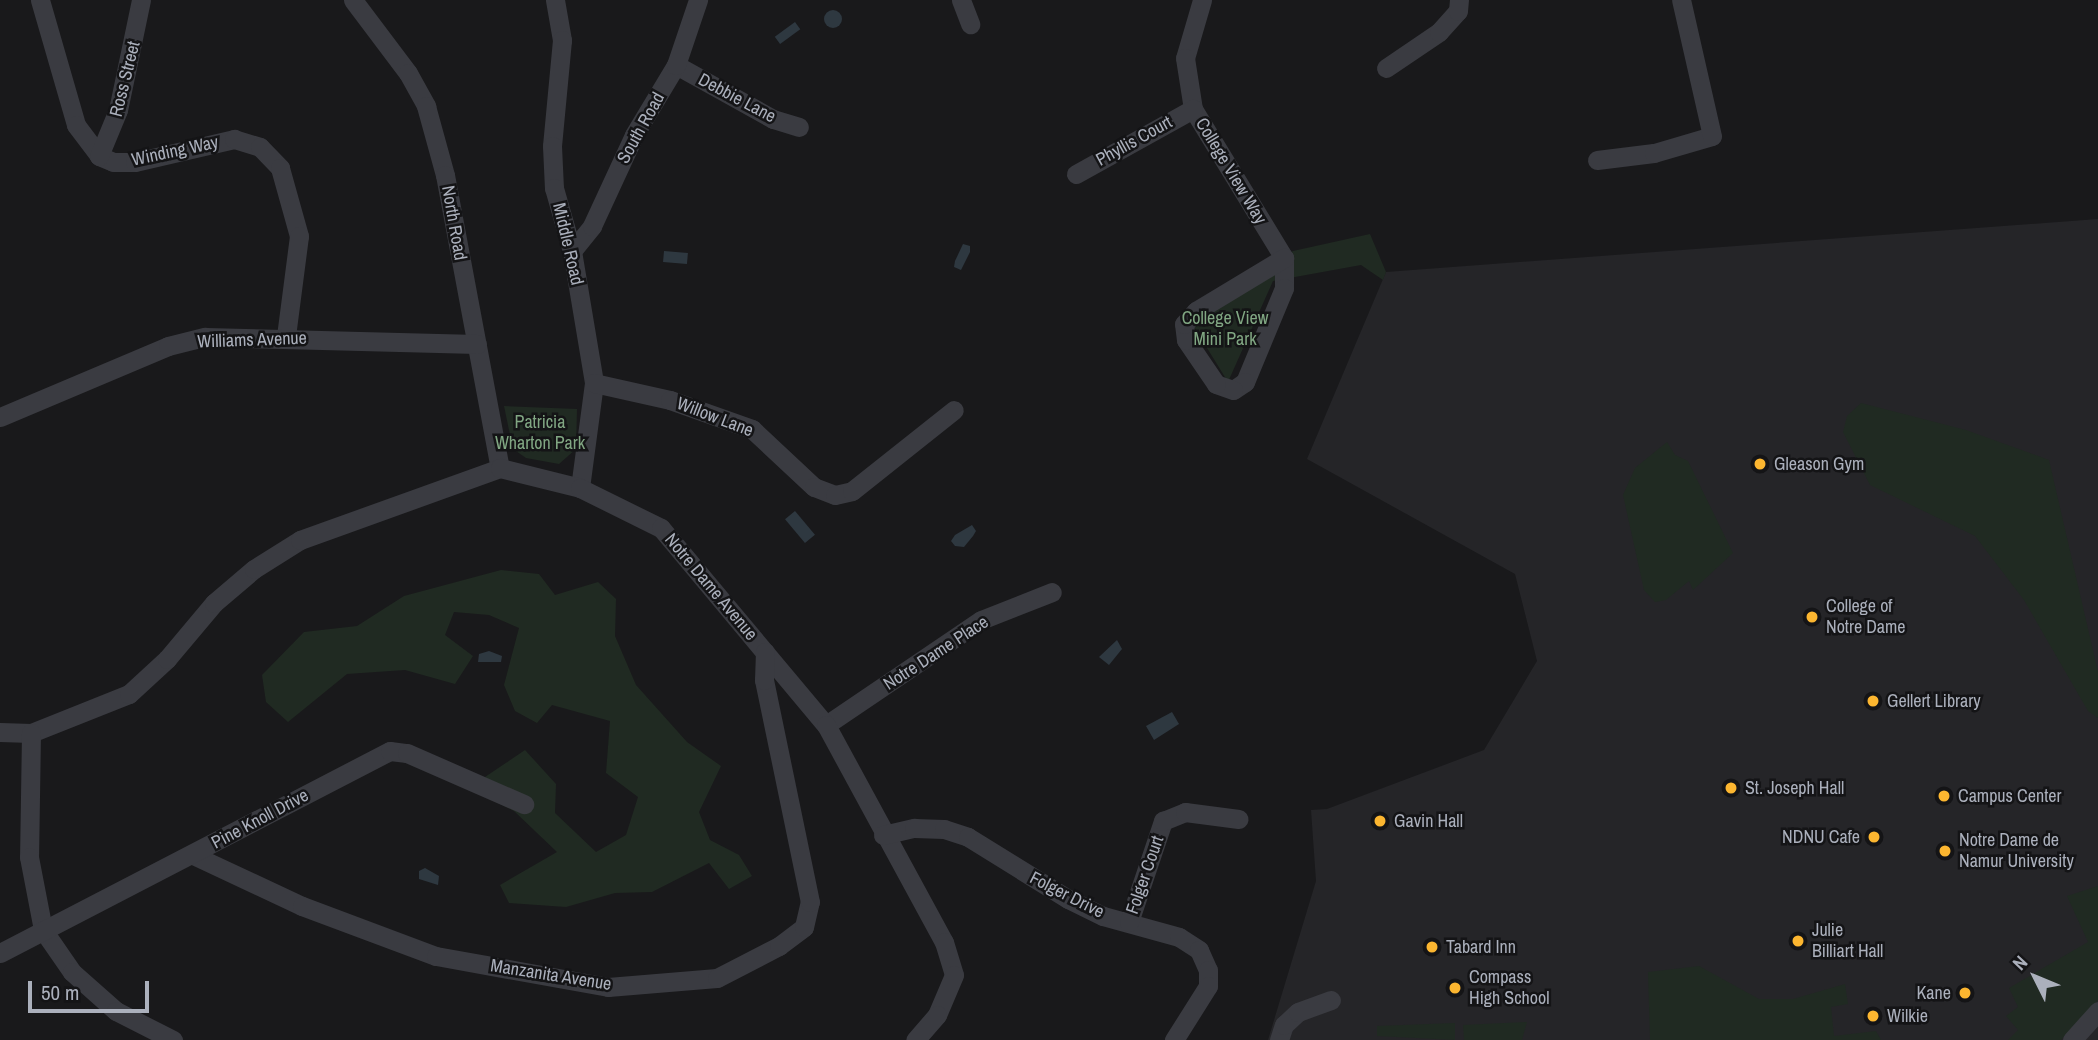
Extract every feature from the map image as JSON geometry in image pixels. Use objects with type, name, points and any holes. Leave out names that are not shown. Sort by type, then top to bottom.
[{"type":"street","points":[[40,0],[76,125],[99,156]]},
{"type":"street","name":"Ross Street","points":[[99,156],[118,110],[141,0]]},
{"type":"street","name":"North Road","points":[[353,0],[408,73],[426,106],[445,175],[500,468]]},
{"type":"street","name":"Middle Road","points":[[555,0],[562,40],[552,146],[554,188],[572,251],[594,383],[580,488]]},
{"type":"street","name":"South Road","points":[[572,251],[592,226],[634,135],[676,65],[698,0]]},
{"type":"street","points":[[961,0],[970,24]]},
{"type":"street","name":"College View Way","points":[[1202,0],[1185,58],[1193,109],[1284,258]]},
{"type":"street","points":[[1386,68],[1439,32],[1458,11],[1459,0]]},
{"type":"street","points":[[1597,160],[1654,153],[1713,136],[1681,0]]},
{"type":"street","name":"Debbie Lane","points":[[676,65],[773,119],[799,127]]},
{"type":"street","name":"Phyllis Court","points":[[1076,174],[1193,109]]},
{"type":"street","name":"Winding Way","points":[[99,156],[113,162],[135,162],[234,139],[260,147],[271,157],[290,194],[299,236],[286,336]]},
{"type":"street","points":[[1284,258],[1284,288],[1245,382],[1233,390],[1216,384],[1186,340],[1184,324],[1196,311],[1284,258]]},
{"type":"street","name":"Williams Avenue","points":[[0,417],[168,346],[205,337],[286,336],[477,344]]},
{"type":"street","name":"Willow Lane","points":[[594,383],[670,400],[752,429],[814,487],[835,495],[852,491],[954,410]]},
{"type":"street","points":[[0,732],[31,733],[129,694],[214,603],[254,569],[300,540],[500,468]]},
{"type":"street","name":"Notre Dame Avenue","points":[[500,468],[580,488],[661,528],[826,726],[883,835],[944,942],[954,975],[937,1015],[915,1040]]},
{"type":"street","name":"Notre Dame Place","points":[[826,726],[981,620],[1052,592]]},
{"type":"street","name":"Manzanita Avenue","points":[[193,855],[302,906],[436,956],[608,987],[717,978],[779,946],[804,927],[810,902],[764,680],[765,652]]},
{"type":"street","points":[[31,733],[29,857],[43,930],[72,972],[116,1012],[173,1040]]},
{"type":"street","name":"Pine Knoll Drive","points":[[0,953],[390,751],[407,753],[524,804]]},
{"type":"street","name":"Folger Court","points":[[1129,922],[1164,821],[1185,812],[1239,819]]},
{"type":"street","name":"Folger Drive","points":[[883,835],[914,828],[944,829],[968,837],[1068,899],[1103,916],[1179,937],[1199,950],[1208,970],[1208,986],[1174,1040]]},
{"type":"street","points":[[1279,1040],[1284,1025],[1298,1012],[1331,1000]]},
{"type":"street","points":[[2072,1040],[2098,1011]]},
{"type":"shaded area","points":[[833,10],[839,13],[842,19],[839,25],[833,28],[827,25],[824,19],[827,13]]},
{"type":"shaded area","points":[[795,22],[800,29],[780,44],[775,37]]},
{"type":"shaded area","name":"College of Notre Dame","points":[[2098,219],[2098,1040],[1268,1040],[1316,881],[1311,810],[1327,809],[1484,750],[1537,661],[1515,574],[1307,459],[1386,272]]},
{"type":"shaded area","points":[[963,244],[970,246],[970,252],[961,270],[954,267]]},
{"type":"shaded area","points":[[664,251],[688,253],[687,264],[663,262]]},
{"type":"shaded area","points":[[795,511],[815,535],[805,543],[785,519]]},
{"type":"shaded area","points":[[972,525],[976,531],[973,536],[964,547],[955,546],[951,541],[955,535]]},
{"type":"shaded area","points":[[1117,640],[1122,649],[1109,665],[1099,657]]},
{"type":"shaded area","points":[[489,651],[502,656],[501,662],[478,662],[479,654]]},
{"type":"shaded area","points":[[1172,712],[1179,724],[1154,740],[1146,726]]},
{"type":"shaded area","points":[[425,868],[439,876],[438,885],[419,879],[419,871]]},
{"type":"green space","name":"College View Mini Park","points":[[1370,234],[1386,272],[1383,280],[1361,265],[1273,281],[1228,382],[1191,322],[1293,251]]},
{"type":"green space","points":[[1861,403],[1966,430],[2049,460],[2098,672],[2098,718],[2088,711],[2024,600],[1975,536],[1870,485],[1843,432],[1847,416]]},
{"type":"green space","name":"Patricia Wharton Park","points":[[504,406],[577,409],[576,449],[559,464],[526,458],[513,449]]},
{"type":"green space","points":[[1667,442],[1675,455],[1688,461],[1733,553],[1693,590],[1689,581],[1666,600],[1655,602],[1644,590],[1623,495],[1635,468]]},
{"type":"green space","points":[[501,570],[539,574],[555,595],[598,582],[616,599],[615,636],[636,685],[687,742],[721,766],[699,812],[710,840],[739,855],[752,876],[729,889],[709,863],[652,892],[615,893],[566,907],[509,903],[500,885],[557,852],[514,811],[488,798],[485,777],[525,750],[556,784],[555,813],[596,852],[626,835],[638,797],[606,773],[610,721],[552,705],[537,723],[515,711],[504,685],[519,628],[489,615],[454,612],[445,635],[473,656],[455,684],[405,670],[347,674],[288,722],[266,702],[262,675],[304,632],[357,626],[404,596]]},
{"type":"green space","points":[[2098,886],[2098,1000],[2061,1040],[2008,1040],[2018,1030],[2006,1016],[2018,1007],[2009,988],[2088,942],[2067,896]]},
{"type":"green space","points":[[1699,966],[1759,999],[1793,999],[1845,984],[1848,1004],[1831,1007],[1834,1036],[1876,1031],[1881,1040],[1650,1040],[1648,972]]},
{"type":"green space","points":[[1527,1022],[1522,1040],[1464,1040],[1463,1025]]},
{"type":"green space","points":[[1455,1023],[1455,1040],[1377,1036],[1377,1026]]},
{"type":"place","name":"Gleason Gym","points":[[1760,464]]},
{"type":"place","name":"College of Notre Dame","points":[[1812,617]]},
{"type":"place","name":"Gellert Library","points":[[1873,701]]},
{"type":"place","name":"St. Joseph Hall","points":[[1731,788]]},
{"type":"place","name":"Campus Center","points":[[1944,796]]},
{"type":"place","name":"Gavin Hall","points":[[1380,821]]},
{"type":"place","name":"NDNU Cafe","points":[[1874,837]]},
{"type":"place","name":"Notre Dame de Namur University","points":[[1945,851]]},
{"type":"place","name":"Julie Billiart Hall","points":[[1798,941]]},
{"type":"place","name":"Tabard Inn","points":[[1432,947]]},
{"type":"place","name":"Compass High School","points":[[1455,988]]},
{"type":"place","name":"Kane","points":[[1965,993]]},
{"type":"place","name":"Wilkie","points":[[1873,1016]]}]
